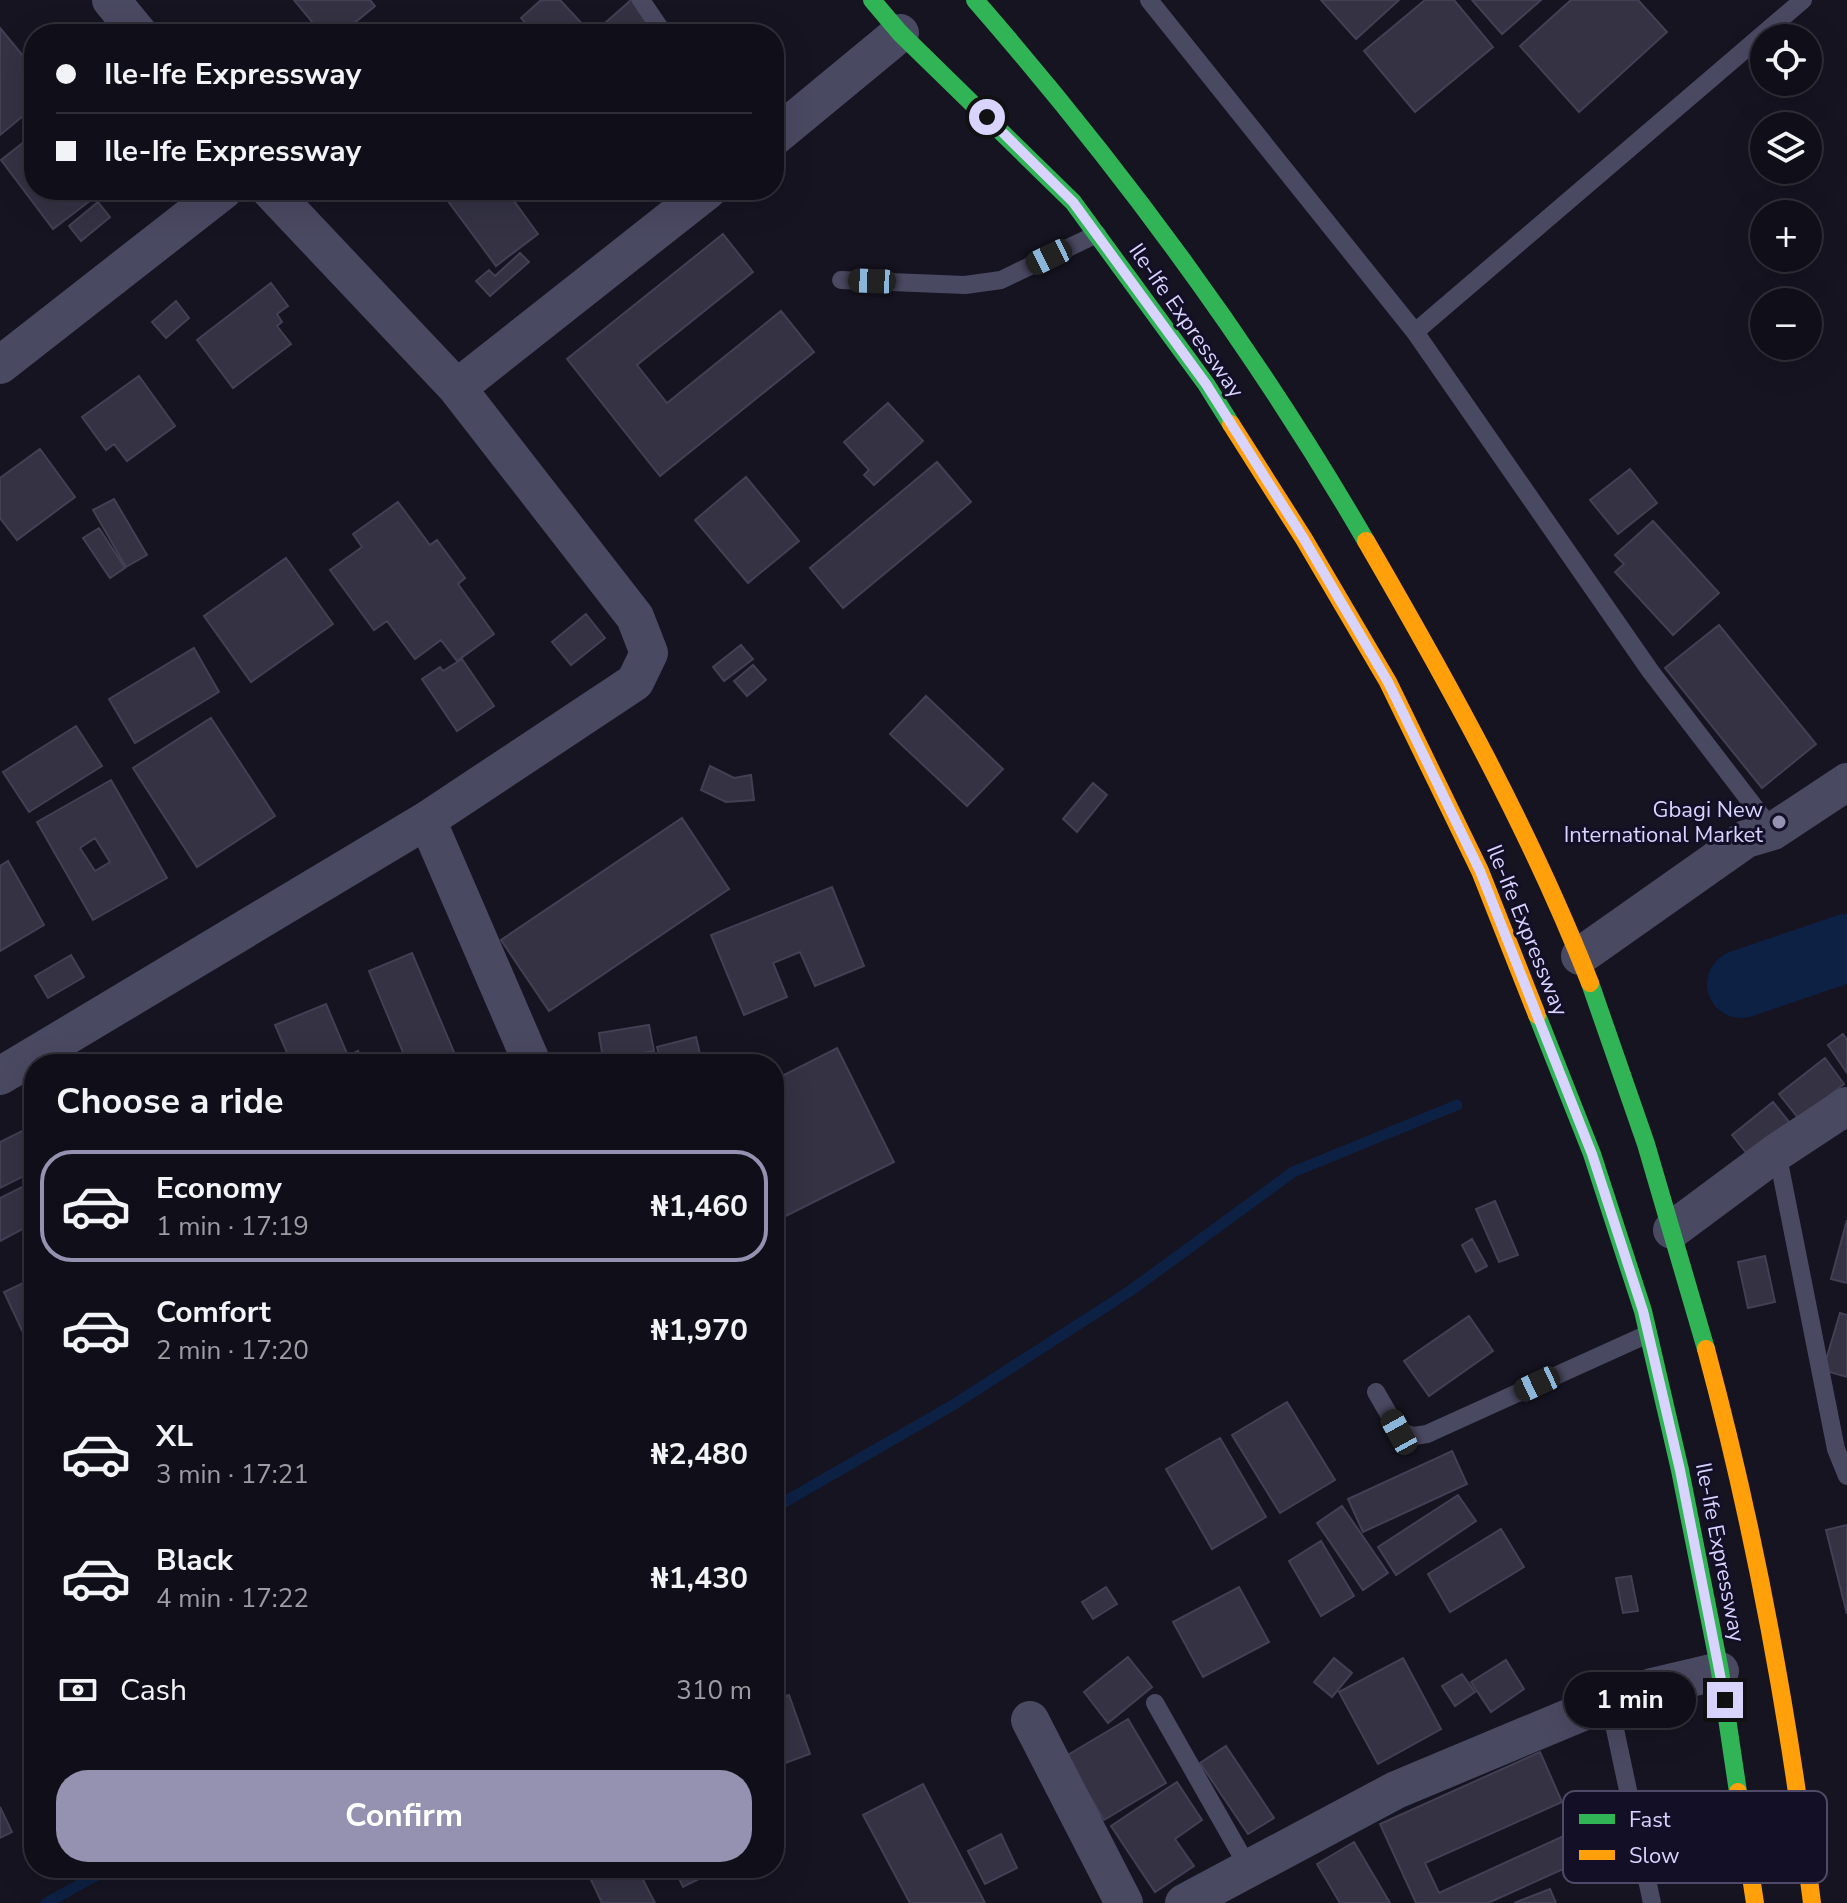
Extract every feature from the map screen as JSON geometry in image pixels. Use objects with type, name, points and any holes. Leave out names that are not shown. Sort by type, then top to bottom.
[{"type":"highway","name":"Ile-Ife Expressway","points":[[872,0],[900,33],[1073,202],[1206,384],[1304,539],[1388,682],[1480,871],[1592,1154],[1648,1334],[1680,1470],[1720,1671],[1738,1791]]},
{"type":"highway","name":"Ile-Ife Expressway","points":[[975,0],[1057,94],[1186,261],[1266,378],[1350,511],[1428,648],[1500,785],[1580,956],[1641,1128],[1703,1330],[1745,1509],[1784,1703],[1796,1791]]},
{"type":"highway","name":"Ile-Ife Expressway","points":[[1752,1883],[1755,1903]]},
{"type":"highway","name":"Ile-Ife Expressway","points":[[1809,1883],[1812,1903]]},
{"type":"street","points":[[111,0],[131,24]]},
{"type":"street","points":[[784,129],[900,33]]},
{"type":"street","points":[[0,365],[211,200]]},
{"type":"street","points":[[37,1054],[427,820],[635,682],[649,653],[635,617],[457,388],[279,200]]},
{"type":"street","points":[[457,388],[695,200]]},
{"type":"street","points":[[1580,956],[1746,839],[1773,831],[1847,782]]},
{"type":"street","points":[[427,820],[528,1054]]},
{"type":"street","points":[[0,1076],[24,1062]]},
{"type":"street","points":[[1672,1230],[1777,1152],[1847,1106]]},
{"type":"street","points":[[1184,1903],[1396,1790],[1609,1701],[1720,1671]]},
{"type":"street","points":[[1030,1720],[1124,1903]]},
{"type":"lane","points":[[641,0],[657,24]]},
{"type":"lane","points":[[1149,0],[1415,332],[1651,672],[1773,831]]},
{"type":"lane","points":[[1415,332],[1803,0]]},
{"type":"lane","points":[[841,280],[965,285],[1001,280],[1097,234]]},
{"type":"lane","points":[[1777,1152],[1836,1449],[1847,1476]]},
{"type":"lane","points":[[1376,1392],[1399,1432],[1414,1436],[1427,1434],[1648,1334]]},
{"type":"lane","points":[[1609,1701],[1628,1791]]},
{"type":"lane","points":[[1155,1703],[1248,1867]]},
{"type":"lane","points":[[1648,1883],[1652,1903]]},
{"type":"building","points":[[294,0],[370,0],[375,6],[353,24],[314,24]]},
{"type":"building","points":[[541,0],[560,0],[582,24],[527,24],[521,18]]},
{"type":"building","points":[[631,0],[644,0],[665,24],[604,24]]},
{"type":"building","points":[[1321,0],[1399,0],[1356,39]]},
{"type":"building","points":[[1425,0],[1454,0],[1493,47],[1415,112],[1364,51]]},
{"type":"building","points":[[1472,0],[1541,0],[1502,34]]},
{"type":"building","points":[[1571,0],[1638,0],[1667,32],[1579,112],[1520,46]]},
{"type":"building","points":[[0,28],[24,57],[24,115],[0,135]]},
{"type":"building","points":[[24,142],[24,191],[1,160]]},
{"type":"building","points":[[31,200],[91,200],[53,229]]},
{"type":"building","points":[[447,200],[513,200],[538,234],[496,266]]},
{"type":"building","points":[[98,202],[110,217],[81,241],[69,226]]},
{"type":"building","points":[[723,234],[753,272],[637,365],[667,403],[781,311],[814,352],[660,476],[567,359]]},
{"type":"building","points":[[520,253],[529,262],[490,296],[476,281],[489,270],[495,276]]},
{"type":"building","points":[[271,283],[288,306],[277,314],[282,322],[277,326],[291,344],[233,388],[197,340]]},
{"type":"building","points":[[176,301],[189,318],[166,338],[152,322]]},
{"type":"building","points":[[139,376],[175,426],[127,461],[114,444],[106,450],[82,417]]},
{"type":"building","points":[[888,403],[923,441],[874,485],[864,475],[869,470],[844,442]]},
{"type":"building","points":[[40,449],[75,497],[17,540],[0,518],[0,478]]},
{"type":"building","points":[[937,462],[971,502],[843,608],[810,568]]},
{"type":"building","points":[[1630,469],[1657,503],[1618,534],[1590,500]]},
{"type":"building","points":[[746,477],[799,541],[748,583],[695,520]]},
{"type":"building","points":[[114,499],[147,555],[126,567],[93,510]]},
{"type":"building","points":[[398,502],[430,545],[437,540],[465,578],[458,584],[494,634],[457,661],[441,640],[415,659],[387,621],[374,630],[330,570],[362,547],[353,534]]},
{"type":"building","points":[[1653,521],[1719,593],[1673,635],[1615,572],[1624,564],[1615,555]]},
{"type":"building","points":[[99,528],[125,568],[110,578],[83,538]]},
{"type":"building","points":[[286,558],[333,624],[251,682],[204,616]]},
{"type":"building","points":[[586,614],[605,638],[571,665],[552,642]]},
{"type":"building","points":[[1719,625],[1816,744],[1762,788],[1665,668]]},
{"type":"building","points":[[741,645],[753,659],[724,681],[713,667]]},
{"type":"building","points":[[194,648],[219,692],[135,743],[109,699]]},
{"type":"building","points":[[462,659],[494,706],[457,731],[422,679],[440,667],[443,671]]},
{"type":"building","points":[[753,665],[766,680],[747,696],[734,681]]},
{"type":"building","points":[[926,696],[1003,769],[967,806],[890,734]]},
{"type":"building","points":[[211,718],[275,816],[197,867],[133,768]]},
{"type":"building","points":[[76,726],[102,766],[29,812],[3,772]]},
{"type":"building","points":[[710,766],[734,778],[751,775],[754,800],[726,802],[701,790]]},
{"type":"building","points":[[111,780],[167,878],[93,920],[37,822]],"holes":[[[95,838],[110,862],[95,871],[80,848]]]},
{"type":"building","points":[[1093,783],[1107,795],[1077,832],[1063,819]]},
{"type":"building","points":[[682,818],[729,889],[549,1011],[501,940]]},
{"type":"building","points":[[8,861],[44,925],[0,951],[0,866]]},
{"type":"building","points":[[832,887],[864,966],[815,986],[800,952],[773,963],[787,997],[744,1015],[711,935]]},
{"type":"building","points":[[412,953],[455,1054],[404,1054],[369,971]]},
{"type":"building","points":[[71,955],[84,977],[48,998],[35,976]]},
{"type":"building","points":[[326,1004],[347,1054],[288,1054],[275,1025]]},
{"type":"building","points":[[649,1025],[654,1051],[602,1054],[599,1033]]},
{"type":"building","points":[[1843,1034],[1847,1040],[1847,1073],[1828,1045]]},
{"type":"building","points":[[696,1037],[700,1054],[659,1054],[657,1047]]},
{"type":"building","points":[[837,1048],[894,1162],[784,1217],[784,1075]]},
{"type":"building","points":[[1825,1058],[1844,1084],[1799,1119],[1779,1094]]},
{"type":"building","points":[[1773,1102],[1790,1123],[1748,1155],[1732,1135]]},
{"type":"building","points":[[24,1130],[24,1176],[0,1188],[0,1142]]},
{"type":"building","points":[[24,1186],[24,1228],[0,1241],[0,1198]]},
{"type":"building","points":[[1495,1201],[1518,1255],[1499,1262],[1476,1209]]},
{"type":"building","points":[[1847,1220],[1847,1283],[1831,1279]]},
{"type":"building","points":[[1472,1239],[1487,1266],[1476,1272],[1462,1245]]},
{"type":"building","points":[[1765,1256],[1775,1302],[1748,1308],[1738,1262]]},
{"type":"building","points":[[24,1283],[24,1335],[4,1292]]},
{"type":"building","points":[[1840,1313],[1847,1315],[1847,1377],[1823,1370]]},
{"type":"building","points":[[1469,1316],[1493,1351],[1429,1396],[1404,1361]]},
{"type":"building","points":[[1287,1402],[1335,1480],[1280,1513],[1232,1435]]},
{"type":"building","points":[[1220,1438],[1266,1517],[1212,1549],[1166,1469]]},
{"type":"building","points":[[1452,1451],[1467,1484],[1363,1532],[1348,1499]]},
{"type":"building","points":[[1458,1495],[1476,1521],[1396,1575],[1378,1547]]},
{"type":"building","points":[[1342,1506],[1388,1573],[1363,1590],[1317,1523]]},
{"type":"building","points":[[1847,1525],[1847,1614],[1826,1530]]},
{"type":"building","points":[[1501,1529],[1524,1567],[1450,1612],[1428,1574]]},
{"type":"building","points":[[1321,1541],[1354,1596],[1321,1616],[1289,1561]]},
{"type":"building","points":[[1631,1576],[1638,1611],[1623,1613],[1616,1578]]},
{"type":"building","points":[[1106,1587],[1117,1604],[1093,1619],[1082,1602]]},
{"type":"building","points":[[1239,1587],[1269,1642],[1203,1677],[1173,1622]]},
{"type":"building","points":[[1128,1657],[1152,1687],[1108,1723],[1084,1692]]},
{"type":"building","points":[[1334,1658],[1352,1673],[1332,1697],[1314,1682]]},
{"type":"building","points":[[1403,1658],[1441,1729],[1378,1764],[1339,1692]]},
{"type":"building","points":[[1506,1660],[1524,1689],[1491,1712],[1471,1682]]},
{"type":"building","points":[[1462,1674],[1475,1692],[1455,1706],[1442,1686]]},
{"type":"building","points":[[789,1695],[810,1754],[784,1763],[784,1697]]},
{"type":"building","points":[[1128,1719],[1166,1783],[1104,1820],[1066,1756]]},
{"type":"building","points":[[1226,1746],[1274,1818],[1248,1834],[1200,1763]]},
{"type":"building","points":[[1540,1752],[1562,1802],[1425,1863],[1439,1893],[1563,1836],[1563,1869],[1488,1903],[1416,1903],[1380,1824]]},
{"type":"building","points":[[1177,1782],[1202,1820],[1175,1839],[1194,1866],[1155,1892],[1111,1826]]},
{"type":"building","points":[[923,1784],[985,1903],[910,1903],[863,1815]]},
{"type":"building","points":[[0,1807],[12,1832],[0,1838]]},
{"type":"building","points":[[1001,1834],[1017,1868],[985,1884],[968,1851]]},
{"type":"building","points":[[1354,1842],[1390,1903],[1340,1903],[1317,1864]]},
{"type":"building","points":[[642,1878],[655,1903],[602,1903],[591,1880]]},
{"type":"building","points":[[679,1878],[701,1878],[683,1887]]},
{"type":"building","points":[[1550,1889],[1556,1903],[1514,1903]]},
{"type":"waterway","points":[[1741,984],[1847,948]]},
{"type":"waterway","points":[[784,1502],[953,1405],[1130,1291],[1293,1172],[1457,1105]]},
{"type":"waterway","points":[[46,1903],[92,1878]]},
{"type":"traffic: fast","points":[[872,0],[900,33],[1073,202],[1206,384],[1231,424]]},
{"type":"traffic: fast","points":[[975,0],[1083,129],[1184,261],[1278,398],[1366,541]]},
{"type":"traffic: fast","points":[[1590,983],[1646,1144],[1706,1349]]},
{"type":"traffic: fast","points":[[1537,1015],[1592,1154],[1643,1311],[1680,1470],[1720,1671],[1738,1791]]},
{"type":"traffic: slow","points":[[1231,424],[1304,539],[1388,682],[1480,871],[1537,1015]]},
{"type":"traffic: slow","points":[[1366,541],[1487,758],[1567,926],[1590,983]]},
{"type":"traffic: slow","points":[[1706,1349],[1755,1555],[1797,1791]]},
{"type":"traffic: slow","points":[[1752,1883],[1755,1903]]},
{"type":"traffic: slow","points":[[1809,1883],[1812,1903]]},
{"type":"place","name":"Gbagi New International Market","points":[[1779,822]]},
{"type":"route","points":[[987,117],[1073,202],[1206,384],[1304,539],[1388,682],[1480,871],[1592,1154],[1643,1311],[1680,1470],[1725,1700]]}]
